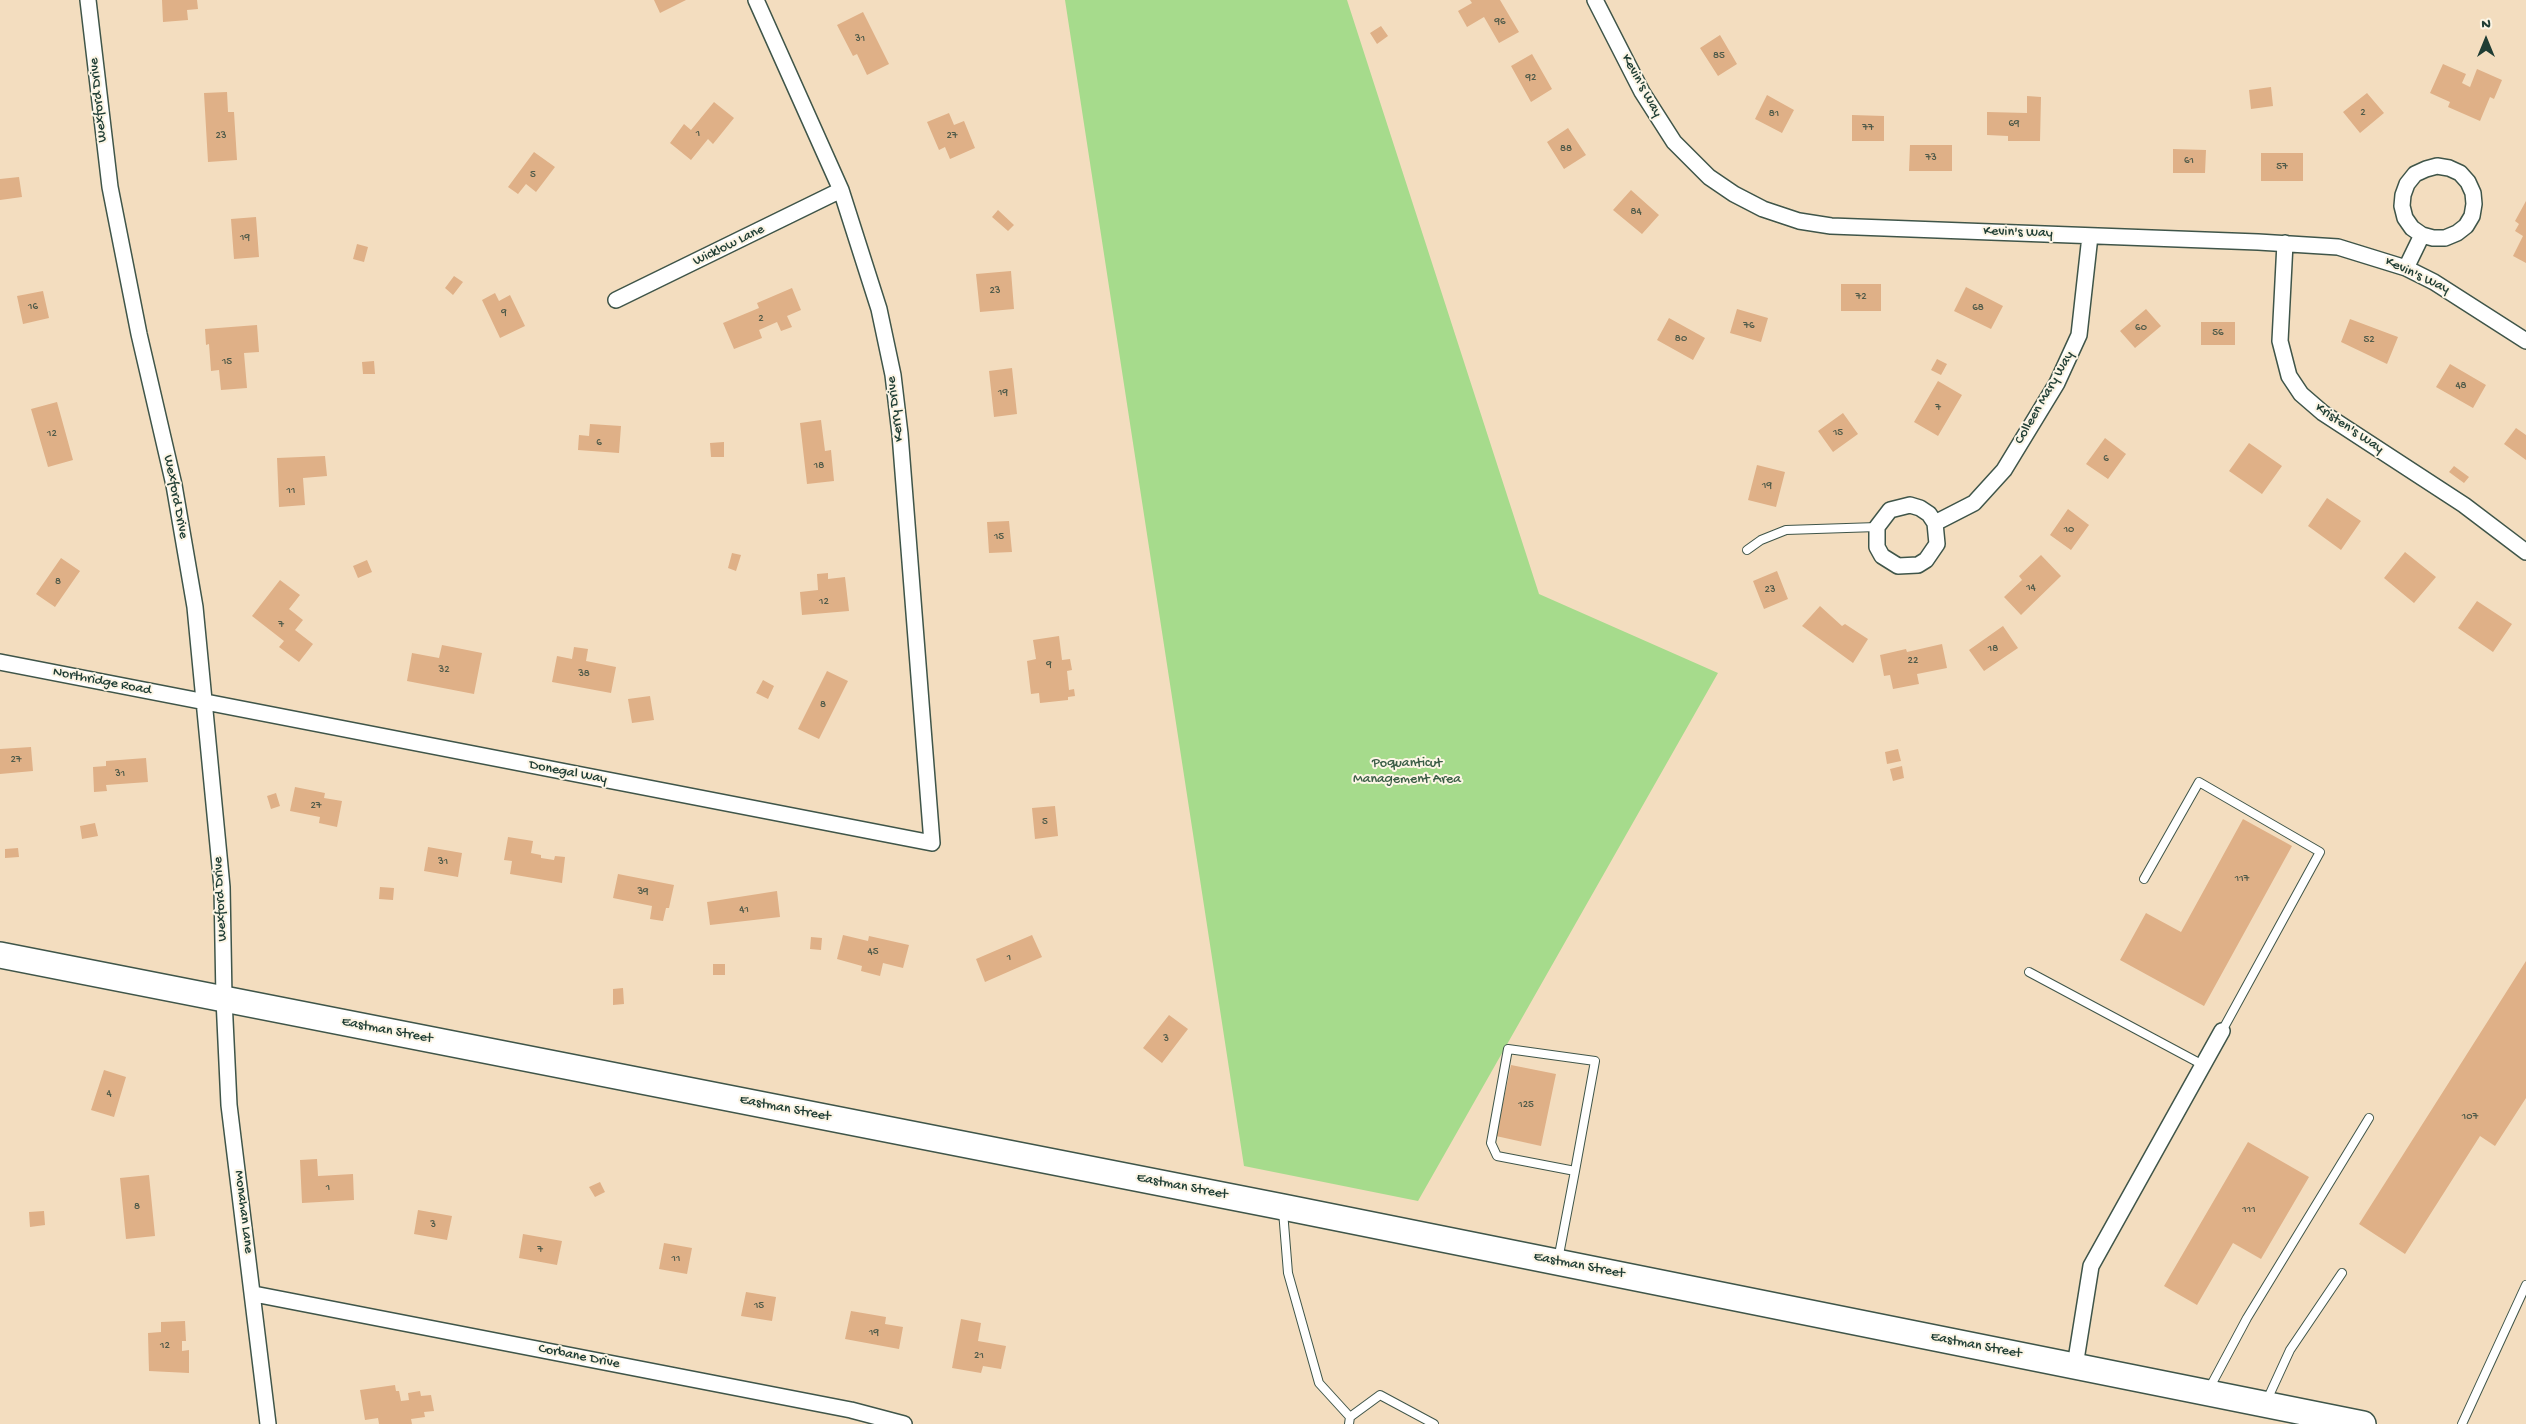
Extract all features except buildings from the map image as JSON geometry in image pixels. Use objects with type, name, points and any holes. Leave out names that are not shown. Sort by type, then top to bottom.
[{"type":"main road","name":"Eastman Street","points":[[0,955],[1283,1207],[2363,1424]]},
{"type":"street","name":"Wexford Drive","points":[[88,0],[110,186],[137,325],[174,485],[195,607],[222,887],[224,999]]},
{"type":"street","name":"Kerry Drive","points":[[756,0],[841,190],[879,309],[893,375],[900,434],[932,843]]},
{"type":"street","name":"Kevin's Way","points":[[1595,0],[1642,92],[1674,142],[1709,177],[1734,194],[1763,209],[1798,221],[1831,226],[2286,243],[2338,247],[2406,268],[2462,298],[2526,341]]},
{"type":"street","points":[[2437,166],[2449,168],[2460,174],[2470,187],[2474,204],[2472,216],[2466,226],[2445,238],[2422,235],[2412,228],[2405,218],[2402,206],[2403,194],[2407,184],[2415,174],[2426,169],[2437,166]]},
{"type":"street","name":"Wicklow Lane","points":[[616,300],[841,190]]},
{"type":"street","points":[[2406,268],[2422,235]]},
{"type":"street","name":"Colleen Mary Way","points":[[1935,523],[1974,503],[1992,485],[2004,470],[2057,383],[2079,335],[2090,236]]},
{"type":"street","name":"Kristen's Way","points":[[2286,243],[2280,341],[2289,376],[2301,394],[2323,413],[2464,505],[2526,552]]},
{"type":"street","points":[[1910,505],[1920,508],[1929,514],[1935,523],[1938,534],[1933,553],[1918,565],[1908,567],[1889,562],[1882,556],[1875,538],[1877,527],[1890,510],[1899,506],[1910,505]]},
{"type":"street","name":"Northridge Road","points":[[0,662],[204,702]]},
{"type":"street","name":"Donegal Way","points":[[204,702],[932,843]]},
{"type":"street","name":"Monahan Lane","points":[[224,999],[230,1105],[268,1424]]},
{"type":"street","points":[[2075,1366],[2091,1266],[2222,1031]]},
{"type":"street","name":"Corbane Drive","points":[[254,1294],[851,1410],[904,1424]]},
{"type":"lane","points":[[1747,550],[1761,540],[1786,530],[1877,527]]},
{"type":"lane","points":[[2144,879],[2199,782],[2320,852],[2222,1031]]},
{"type":"lane","points":[[2029,972],[2203,1065]]},
{"type":"lane","points":[[1558,1262],[1596,1061],[1508,1049],[1492,1143],[1497,1156],[1575,1172]]},
{"type":"lane","points":[[2207,1393],[2247,1318],[2369,1118]]},
{"type":"lane","points":[[1283,1207],[1288,1273],[1319,1383],[1349,1420],[1380,1395],[1434,1424]]},
{"type":"lane","points":[[2265,1404],[2290,1350],[2342,1273]]},
{"type":"lane","points":[[2462,1424],[2526,1285]]},
{"type":"green space","name":"Poquanticut Management Area","points":[[1065,0],[1347,0],[1539,594],[1718,673],[1418,1201],[1244,1166]]}]
